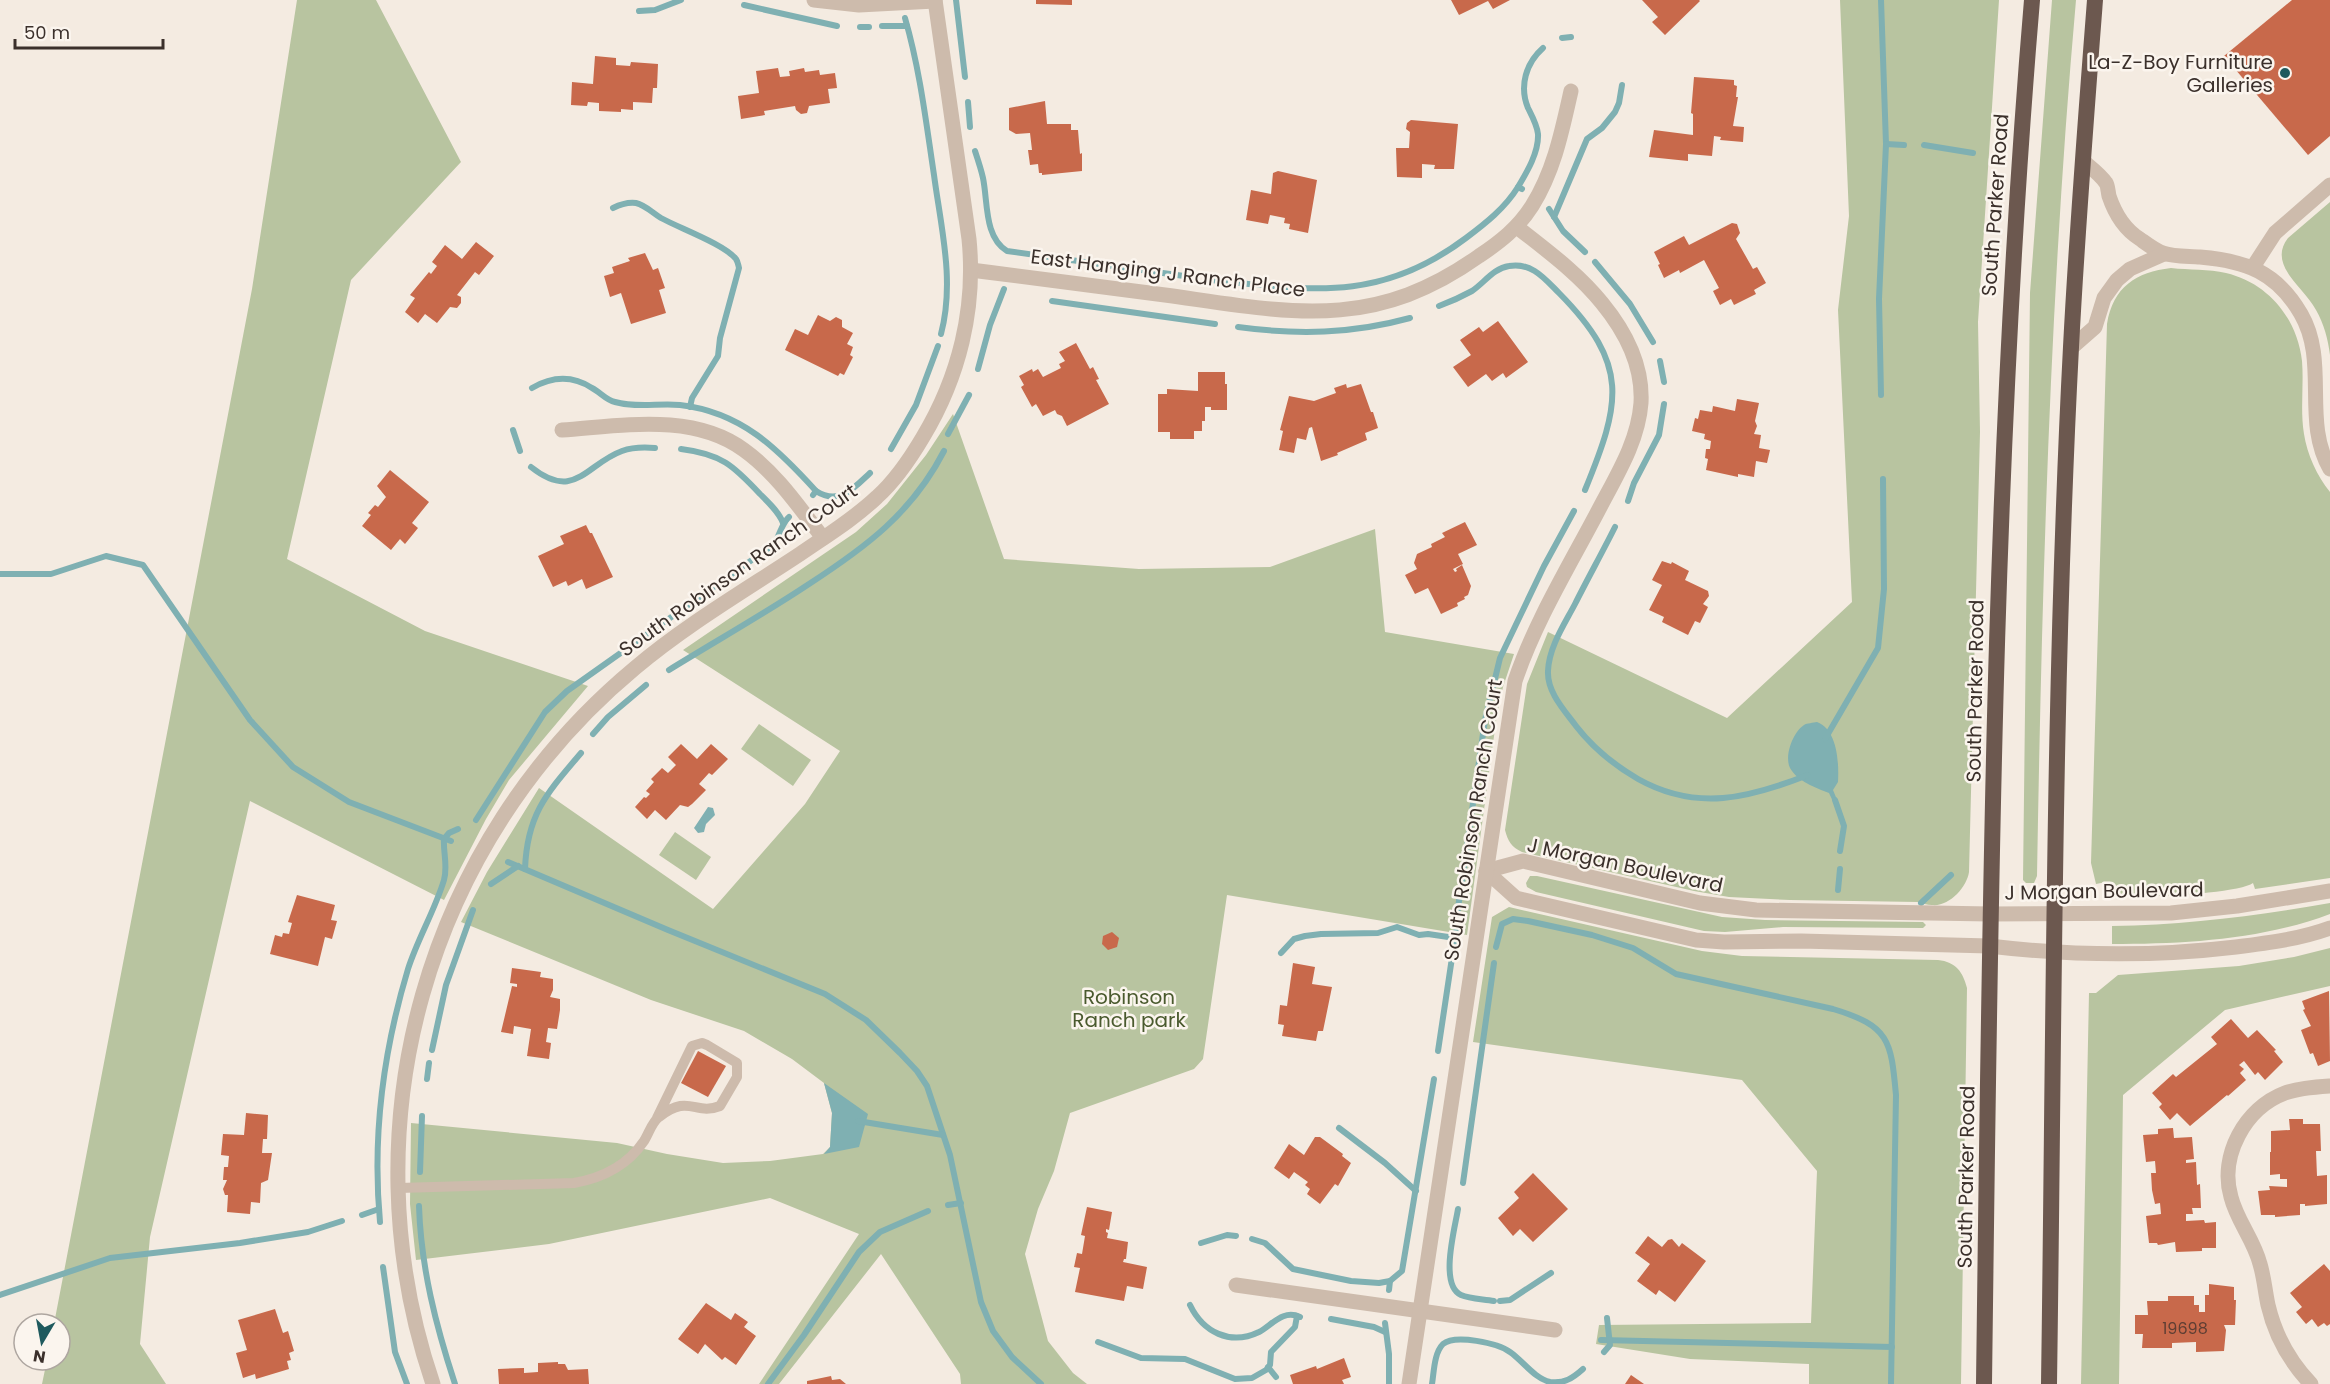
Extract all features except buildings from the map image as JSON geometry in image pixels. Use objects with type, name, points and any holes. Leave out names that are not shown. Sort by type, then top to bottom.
[{"type":"highway","name":"South Parker Road","points":[[1984,1384],[1989,946],[2000,536],[2015,204],[2032,0]]},
{"type":"highway","points":[[2049,1384],[2061,647],[2071,348],[2095,0]]},
{"type":"street","points":[[814,0],[859,5],[935,0]]},
{"type":"street","name":"South Robinson Ranch Court","points":[[433,1384],[418,1337],[404,1265],[399,1188],[402,1089],[407,1054],[439,940],[463,884],[504,812],[542,761],[568,732],[634,668],[675,637],[863,509],[891,483],[913,454],[937,412],[948,389],[965,334],[971,270],[969,239],[935,0]]},
{"type":"street","name":"East Hanging J Ranch Place","points":[[971,270],[1281,311],[1335,311],[1384,303],[1427,287],[1473,260],[1517,227],[1531,207],[1551,168],[1571,91]]},
{"type":"street","points":[[2083,161],[2106,183],[2113,206],[2126,228],[2137,237],[2164,254],[2226,259],[2253,267],[2287,293],[2307,325],[2315,359],[2318,435],[2330,469]]},
{"type":"street","points":[[2253,267],[2272,236],[2330,185]]},
{"type":"street","name":"South Robinson Ranch Court","points":[[1409,1384],[1510,707],[1532,636],[1629,450],[1641,402],[1641,385],[1635,359],[1629,344],[1611,315],[1595,294],[1570,270],[1517,227]]},
{"type":"street","points":[[2071,348],[2095,327],[2104,298],[2117,280],[2130,269],[2164,254]]},
{"type":"street","points":[[562,430],[672,425],[713,433],[731,442],[759,462],[794,500],[823,538]]},
{"type":"street","name":"J Morgan Boulevard","points":[[1486,871],[1523,861],[1700,903],[1756,910],[2131,914],[2206,910],[2330,891]]},
{"type":"street","points":[[1486,871],[1516,898],[1696,940],[1724,942],[1989,946],[2055,954],[2132,954],[2208,950],[2278,941],[2330,928]]},
{"type":"street","points":[[2311,1384],[2286,1352],[2274,1325],[2259,1259],[2230,1196],[2229,1170],[2238,1137],[2249,1119],[2262,1106],[2287,1092],[2330,1086]]},
{"type":"street","points":[[1236,1285],[1555,1330]]},
{"type":"lane","points":[[399,1188],[585,1181],[613,1170],[643,1142],[692,1046],[702,1043],[708,1045],[737,1063],[737,1077],[720,1106],[706,1109],[684,1104],[657,1118]]},
{"type":"green space","points":[[297,0],[376,0],[461,162],[351,280],[287,559],[425,631],[588,686],[509,780],[444,900],[250,801],[150,1237],[140,1344],[166,1384],[42,1384],[44,1372],[72,1372],[72,1312],[56,1312],[252,289]]},
{"type":"green space","points":[[1840,0],[1999,0],[1978,322],[1980,432],[1969,872],[1961,890],[1945,903],[1938,905],[1918,902],[1729,897],[1694,891],[1522,852],[1510,843],[1505,830],[1527,684],[1548,632],[1727,718],[1852,602],[1838,310],[1849,216]]},
{"type":"green space","points":[[2052,0],[2076,0],[2060,219],[2049,438],[2037,876],[2034,883],[2026,883],[2023,880],[2030,293]]},
{"type":"green space","points":[[2330,202],[2330,355],[2319,315],[2284,267],[2282,257],[2288,238]]},
{"type":"green space","points":[[2171,268],[2226,273],[2255,285],[2278,305],[2287,317],[2299,345],[2302,361],[2302,416],[2305,442],[2313,464],[2330,492],[2330,878],[2255,889],[2253,883],[2230,890],[2150,896],[2124,895],[2114,890],[2106,882],[2096,884],[2091,863],[2107,324],[2115,300],[2128,284],[2147,273]]},
{"type":"green space","name":"Robinson Ranch park","points":[[953,414],[1004,559],[1139,569],[1270,567],[1375,529],[1385,632],[1514,654],[1497,714],[1467,935],[1227,895],[1203,1059],[1194,1069],[1070,1113],[1054,1171],[1038,1209],[1025,1254],[1048,1341],[1073,1373],[1087,1384],[961,1384],[960,1374],[881,1254],[779,1384],[759,1384],[859,1234],[770,1198],[549,1244],[416,1260],[410,1204],[411,1123],[617,1143],[723,1163],[770,1161],[823,1154],[830,1147],[832,1113],[824,1083],[792,1059],[744,1031],[651,1000],[461,922],[487,872],[539,788],[713,909],[805,804],[840,751],[683,650],[856,532],[887,504],[926,455]]},
{"type":"green space","points":[[759,724],[811,760],[793,786],[741,749]]},
{"type":"green space","points":[[675,832],[711,857],[696,880],[659,855]]},
{"type":"green space","points":[[1530,876],[1722,917],[1765,920],[1923,922],[1926,925],[1923,928],[1783,927],[1725,932],[1704,931],[1536,892],[1527,887],[1526,883]]},
{"type":"green space","points":[[2330,903],[2330,914],[2277,930],[2222,939],[2112,944],[2112,926],[2221,919]]},
{"type":"green space","points":[[1509,907],[1702,951],[1742,956],[1938,960],[1950,963],[1958,969],[1967,988],[1961,1384],[1809,1384],[1809,1364],[1690,1359],[1596,1344],[1599,1325],[1811,1323],[1817,1171],[1742,1080],[1473,1042],[1492,917]]},
{"type":"green space","points":[[2330,948],[2330,986],[2225,1010],[2123,1095],[2119,1384],[2081,1384],[2089,993],[2096,993],[2118,975],[2239,966],[2294,957]]},
{"type":"water","points":[[1817,722],[1829,732],[1836,748],[1838,782],[1833,790],[1840,807],[1836,808],[1829,793],[1802,780],[1793,773],[1788,763],[1789,751],[1796,733],[1804,725]]},
{"type":"water","points":[[708,807],[713,808],[715,815],[706,824],[704,832],[698,833],[694,828]]},
{"type":"water","points":[[824,1083],[868,1114],[859,1147],[824,1154],[830,1147],[832,1113]]},
{"type":"waterway","points":[[639,11],[655,10],[681,0]]},
{"type":"waterway","points":[[956,0],[965,77]]},
{"type":"waterway","points":[[1881,0],[1886,144],[1879,299],[1881,395]]},
{"type":"waterway","points":[[744,5],[837,26]]},
{"type":"waterway","points":[[905,18],[922,96],[943,235],[947,294],[941,334]]},
{"type":"waterway","points":[[882,26],[907,26]]},
{"type":"waterway","points":[[860,27],[869,27]]},
{"type":"waterway","points":[[1562,38],[1571,37]]},
{"type":"waterway","points":[[1522,189],[1518,187],[1529,168],[1538,141],[1535,124],[1525,100],[1524,83],[1528,68],[1543,48]]},
{"type":"waterway","points":[[1554,217],[1587,139],[1602,128],[1615,112],[1622,85]]},
{"type":"waterway","points":[[968,102],[970,127]]},
{"type":"waterway","points":[[1886,144],[1904,145]]},
{"type":"waterway","points":[[1924,145],[1973,153]]},
{"type":"waterway","points":[[975,151],[983,178],[991,228],[994,237],[1007,251],[1184,276]]},
{"type":"waterway","points":[[1211,280],[1281,287],[1344,287],[1374,282],[1404,273],[1434,259],[1466,238],[1488,221],[1518,187]]},
{"type":"waterway","points":[[613,208],[627,203],[646,207],[661,218],[722,248],[738,262],[739,268],[720,338],[718,356],[692,398],[690,407]]},
{"type":"waterway","points":[[1549,209],[1563,231],[1585,252]]},
{"type":"waterway","points":[[1595,262],[1630,304],[1653,342]]},
{"type":"waterway","points":[[1439,306],[1472,291],[1504,267],[1517,265],[1531,269],[1543,277],[1582,319],[1598,342],[1608,364],[1612,386],[1611,408],[1606,432],[1585,490]]},
{"type":"waterway","points":[[978,369],[990,325],[1004,289]]},
{"type":"waterway","points":[[1052,301],[1215,324]]},
{"type":"waterway","points":[[1238,327],[1324,332],[1367,327],[1410,318]]},
{"type":"waterway","points":[[891,449],[916,405],[938,346]]},
{"type":"waterway","points":[[1660,361],[1664,382]]},
{"type":"waterway","points":[[532,388],[554,380],[569,379],[584,384],[615,402],[631,405],[680,405],[722,415],[756,434],[787,460],[816,491]]},
{"type":"waterway","points":[[948,434],[969,395]]},
{"type":"waterway","points":[[1628,501],[1634,483],[1659,435],[1664,404]]},
{"type":"waterway","points":[[513,430],[520,451]]},
{"type":"waterway","points":[[531,467],[546,477],[559,481],[570,481],[622,451],[655,448]]},
{"type":"waterway","points":[[681,449],[706,454],[734,468],[773,507],[783,523]]},
{"type":"waterway","points":[[669,670],[792,595],[868,542],[902,511],[917,493],[944,451]]},
{"type":"waterway","points":[[813,495],[816,491],[832,497],[839,496],[852,489],[870,473]]},
{"type":"waterway","points":[[1825,739],[1878,648],[1884,589],[1883,479]]},
{"type":"waterway","points":[[1457,915],[1485,720],[1500,658],[1544,566],[1574,511]]},
{"type":"waterway","points":[[476,820],[545,712],[567,691],[773,545],[789,517]]},
{"type":"waterway","points":[[1615,527],[1558,636],[1549,662],[1550,686],[1576,726],[1597,749],[1629,774],[1681,796],[1723,798],[1744,795],[1808,775]]},
{"type":"waterway","points":[[0,574],[51,574],[106,556],[143,565],[250,720],[293,767],[349,802],[451,841]]},
{"type":"waterway","points":[[593,734],[608,717],[646,685]]},
{"type":"waterway","points":[[525,869],[530,833],[541,805],[581,753]]},
{"type":"waterway","points":[[1835,800],[1844,826],[1840,851]]},
{"type":"waterway","points":[[380,1222],[377,1158],[379,1126],[392,1031],[408,969],[444,880],[446,870],[444,839],[449,833],[458,829]]},
{"type":"waterway","points":[[508,862],[825,994],[866,1020],[900,1053],[927,1086],[950,1155],[981,1302],[993,1331],[1012,1357],[1041,1384]]},
{"type":"waterway","points":[[491,884],[518,866]]},
{"type":"waterway","points":[[1838,890],[1840,869]]},
{"type":"waterway","points":[[1921,903],[1951,875]]},
{"type":"waterway","points":[[432,1050],[446,985],[473,910]]},
{"type":"waterway","points":[[1496,947],[1502,924],[1513,919],[1528,921],[1592,935],[1633,948],[1676,974],[1833,1009],[1852,1015],[1877,1029],[1889,1049],[1896,1095],[1891,1384]]},
{"type":"waterway","points":[[1281,953],[1294,939],[1305,936],[1378,933],[1397,927],[1419,935],[1455,938]]},
{"type":"waterway","points":[[1438,1051],[1456,931]]},
{"type":"waterway","points":[[1463,1183],[1494,963]]},
{"type":"waterway","points":[[427,1079],[429,1063]]},
{"type":"waterway","points":[[1389,1290],[1390,1281],[1402,1271],[1434,1079]]},
{"type":"waterway","points":[[420,1172],[422,1116]]},
{"type":"waterway","points":[[858,1121],[943,1135]]},
{"type":"waterway","points":[[1339,1128],[1385,1163],[1416,1191]]},
{"type":"waterway","points":[[948,1205],[961,1203]]},
{"type":"waterway","points":[[419,1206],[426,1274],[455,1384]]},
{"type":"waterway","points":[[362,1215],[379,1209]]},
{"type":"waterway","points":[[1458,1209],[1450,1255],[1451,1280],[1454,1289],[1461,1295],[1494,1301]]},
{"type":"waterway","points":[[768,1384],[804,1335],[859,1252],[880,1232],[928,1211]]},
{"type":"waterway","points":[[0,1295],[110,1258],[240,1243],[308,1232],[342,1221]]},
{"type":"waterway","points":[[1201,1243],[1227,1235],[1236,1236]]},
{"type":"waterway","points":[[1252,1239],[1265,1243],[1293,1269],[1351,1281],[1379,1283],[1390,1281]]},
{"type":"waterway","points":[[383,1267],[395,1352],[407,1384]]},
{"type":"waterway","points":[[1500,1301],[1510,1300],[1551,1273]]},
{"type":"waterway","points":[[1190,1305],[1202,1323],[1218,1334],[1228,1337],[1248,1336],[1259,1332],[1283,1316],[1300,1317]]},
{"type":"waterway","points":[[1098,1342],[1141,1358],[1185,1359],[1235,1379],[1252,1378],[1270,1365],[1271,1352],[1295,1327],[1297,1316]]},
{"type":"waterway","points":[[1604,1352],[1610,1345],[1607,1318]]},
{"type":"waterway","points":[[1331,1319],[1374,1327],[1385,1332]]},
{"type":"waterway","points":[[1385,1323],[1389,1354],[1389,1384]]},
{"type":"waterway","points":[[1432,1384],[1440,1348],[1449,1341],[1457,1340],[1487,1343],[1504,1349],[1539,1377],[1550,1382],[1568,1380],[1583,1369]]},
{"type":"waterway","points":[[1601,1340],[1892,1347]]},
{"type":"waterway","points":[[1268,1367],[1276,1377]]},
{"type":"place","name":"La-Z-Boy Furniture Galleries","points":[[2285,73]]}]
